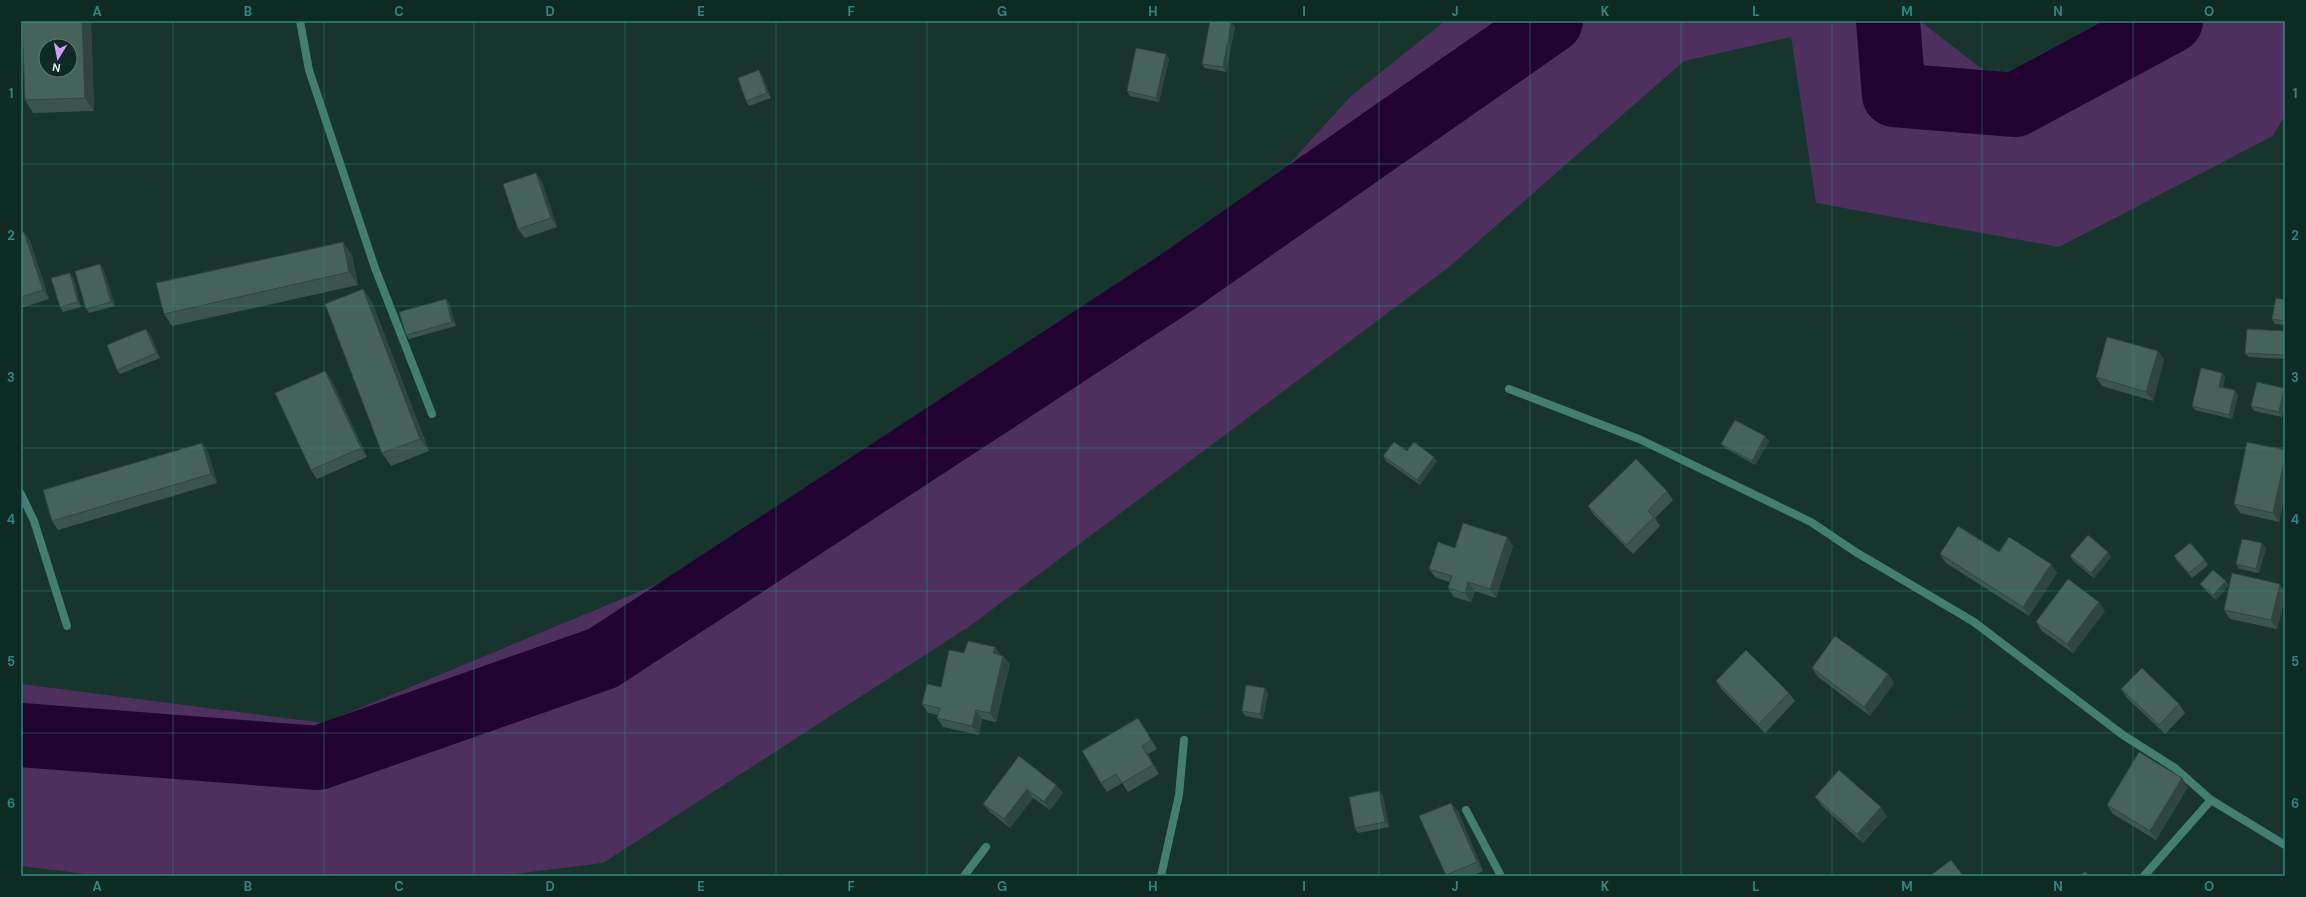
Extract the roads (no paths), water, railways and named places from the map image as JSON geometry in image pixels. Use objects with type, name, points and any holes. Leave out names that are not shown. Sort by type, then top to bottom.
[{"type":"street","points":[[300,21],[309,70],[373,260],[432,414]]},
{"type":"street","points":[[1509,389],[1638,439],[1811,522],[1854,551],[1974,622],[2123,734],[2175,768],[2211,800],[2285,845]]},
{"type":"street","points":[[21,494],[34,521],[67,626]]},
{"type":"street","points":[[1161,876],[1179,795],[1184,740]]},
{"type":"street","points":[[2144,876],[2211,800]]},
{"type":"street","points":[[1466,810],[1501,876]]},
{"type":"street","points":[[964,876],[986,847]]},
{"type":"waterway","points":[[21,735],[318,758],[603,658],[1176,283],[1551,21]]},
{"type":"waterway","points":[[1888,21],[1894,95],[2015,105],[2171,21]]}]
